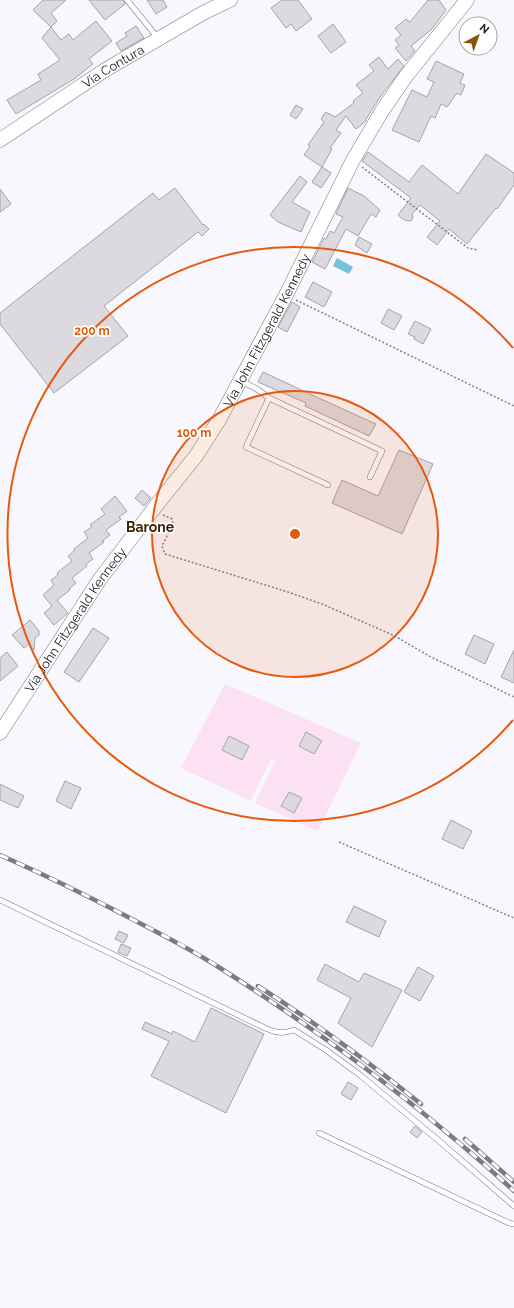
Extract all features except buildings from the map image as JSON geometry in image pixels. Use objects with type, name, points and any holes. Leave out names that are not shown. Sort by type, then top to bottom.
[{"type":"street","name":"Via Contura","points":[[0,140],[104,70],[203,13],[230,0]]},
{"type":"street","name":"Via John Fitzgerald Kennedy","points":[[0,733],[100,579],[196,456],[219,420],[286,295],[353,160],[382,111],[406,76],[466,0]]},
{"type":"lane","points":[[127,0],[159,38]]},
{"type":"lane","points":[[240,381],[257,389],[269,398],[382,450],[370,477]]},
{"type":"lane","points":[[269,398],[246,447],[328,485]]},
{"type":"lane","points":[[0,900],[265,1028],[275,1032],[285,1033],[294,1030],[326,1050],[360,1075],[514,1206]]},
{"type":"lane","points":[[319,1133],[509,1223],[514,1224]]},
{"type":"path","points":[[353,160],[468,248],[478,250]]},
{"type":"path","points":[[286,295],[514,406]]},
{"type":"path","points":[[152,511],[172,519],[173,524],[162,546],[165,554],[322,604],[395,636],[429,656],[514,697]]},
{"type":"path","points":[[339,842],[514,918]]},
{"type":"shaded area","points":[[225,684],[361,743],[318,831],[255,803],[275,761],[271,759],[251,801],[181,768]]},
{"type":"water","points":[[337,258],[353,267],[349,274],[333,266]]},
{"type":"railway","points":[[0,855],[175,941],[259,993],[372,1073],[444,1130],[514,1191]]},
{"type":"railway","points":[[258,986],[341,1043],[421,1104]]},
{"type":"railway","points":[[465,1139],[514,1182]]},
{"type":"district","name":"Barone","points":[[150,527]]}]
